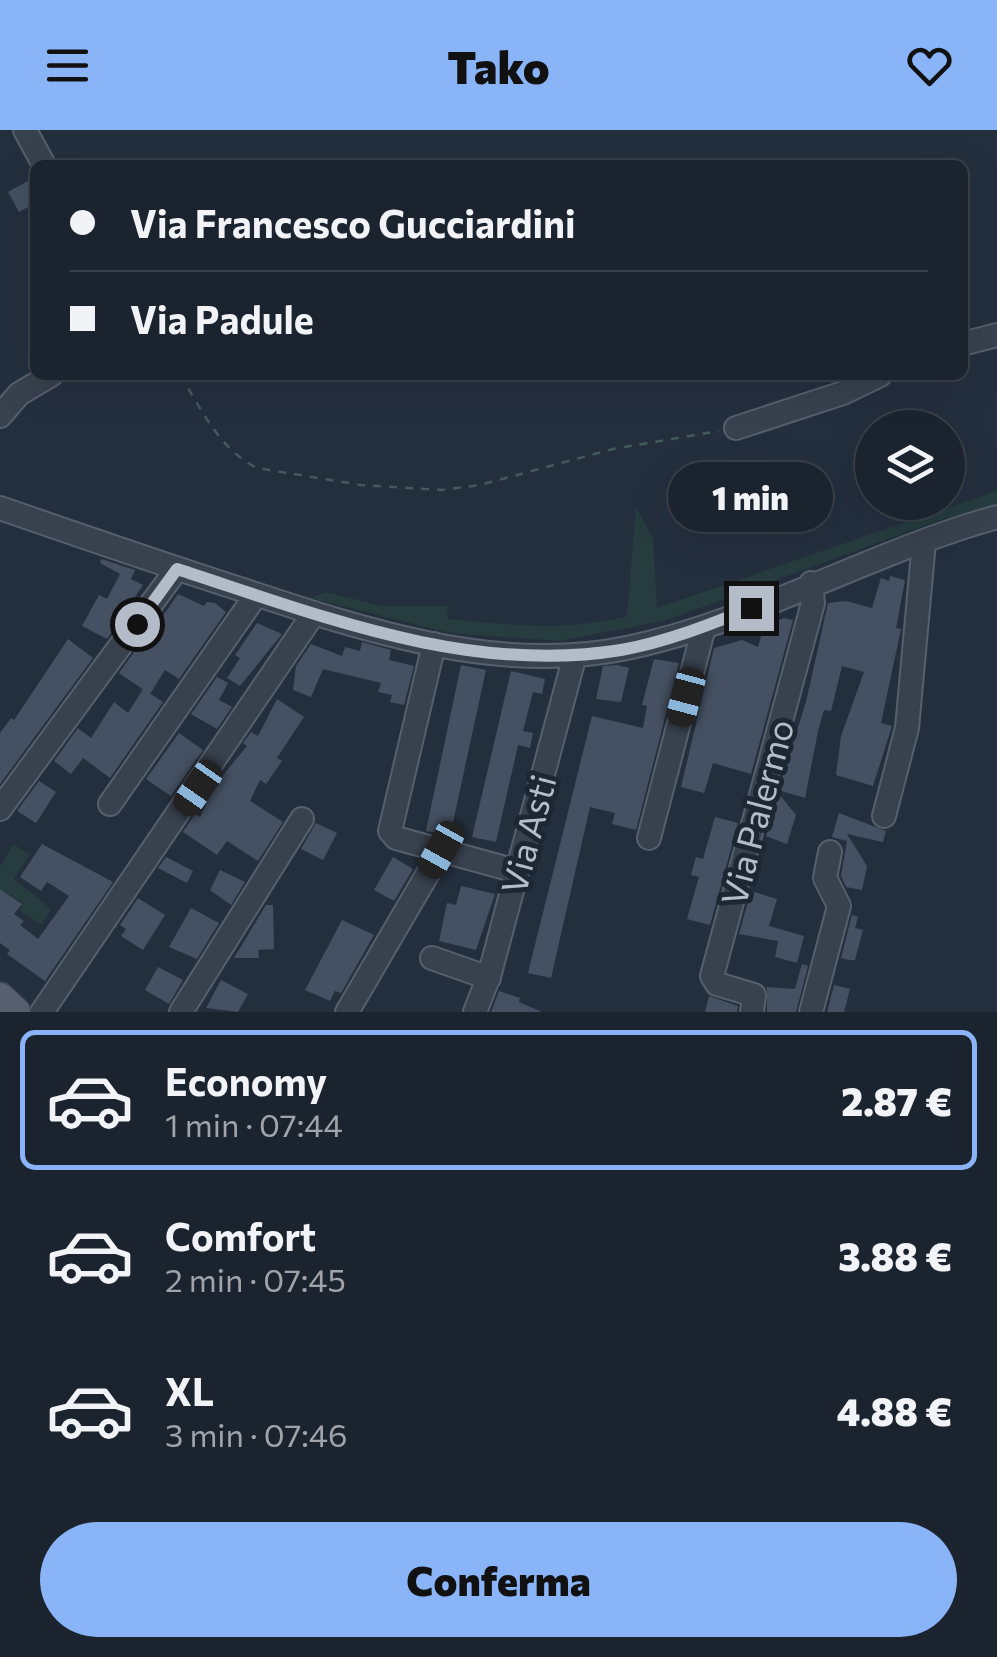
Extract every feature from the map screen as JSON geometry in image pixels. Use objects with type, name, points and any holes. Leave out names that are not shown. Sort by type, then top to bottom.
[{"type":"main road","points":[[0,997],[16,1012]]},
{"type":"street","points":[[25,130],[41,160]]},
{"type":"street","points":[[968,342],[997,335]]},
{"type":"street","points":[[0,416],[19,394],[42,380]]},
{"type":"street","points":[[736,428],[869,380]]},
{"type":"street","points":[[0,508],[314,614],[434,644],[575,655],[623,649],[704,627],[812,583],[997,517]]},
{"type":"street","points":[[884,816],[907,728],[924,542]]},
{"type":"street","points":[[0,809],[177,569]]},
{"type":"street","name":"Via Palermo","points":[[752,1012],[754,995],[717,984],[712,976],[813,604],[812,583]]},
{"type":"street","points":[[110,804],[256,595]]},
{"type":"street","points":[[42,1012],[314,614]]},
{"type":"street","points":[[649,838],[704,627]]},
{"type":"street","points":[[434,644],[390,821],[396,838],[516,871]]},
{"type":"street","name":"Via Asti","points":[[475,1012],[488,978],[575,655]]},
{"type":"street","points":[[181,1012],[302,819]]},
{"type":"street","points":[[347,1012],[441,850]]},
{"type":"street","points":[[811,1012],[839,906],[825,878],[830,852]]},
{"type":"street","points":[[432,958],[488,978]]},
{"type":"path","points":[[183,380],[221,441],[240,460],[272,471],[400,489],[480,485],[613,449],[736,428]]},
{"type":"green space","points":[[997,491],[997,504],[965,513],[965,502]]},
{"type":"green space","points":[[636,507],[653,538],[657,608],[913,520],[941,520],[667,620],[559,641],[450,633],[310,598],[326,592],[382,606],[447,606],[448,619],[538,626],[627,616]]},
{"type":"green space","points":[[13,844],[30,854],[14,879],[51,909],[41,925],[19,910],[23,903],[6,892],[0,898],[0,867]]},
{"type":"building","points":[[30,180],[30,206],[19,212],[8,192]]},
{"type":"building","points":[[101,559],[135,570],[131,579],[143,585],[107,639],[82,626],[99,595],[107,599],[120,574],[100,563]]},
{"type":"building","points":[[890,576],[905,580],[896,628],[901,629],[881,723],[892,726],[873,786],[836,775],[841,736],[864,672],[842,666],[831,711],[824,710],[818,731],[805,798],[778,790],[806,702],[828,603],[846,601],[872,608],[881,578],[889,581]]},
{"type":"building","points":[[178,594],[204,606],[207,602],[215,603],[226,612],[179,679],[165,670],[150,694],[119,673],[142,641],[150,646],[163,628],[157,624]]},
{"type":"building","points":[[784,618],[793,620],[751,774],[713,763],[704,793],[681,787],[714,648],[742,640],[758,647],[764,626]]},
{"type":"building","points":[[257,623],[282,634],[240,686],[227,678],[240,658],[235,655]]},
{"type":"building","points":[[68,639],[93,658],[0,784],[0,733],[11,718],[14,720]]},
{"type":"building","points":[[362,642],[391,650],[389,660],[414,666],[404,705],[390,702],[392,695],[378,692],[381,683],[323,669],[311,697],[293,690],[296,666],[311,644],[342,656],[345,647],[360,651]]},
{"type":"building","points":[[654,659],[679,663],[636,830],[612,824],[615,813],[590,807],[551,978],[528,973],[592,716],[643,728],[647,706],[642,705]]},
{"type":"building","points":[[461,665],[486,670],[450,836],[426,831]]},
{"type":"building","points":[[603,666],[629,668],[621,702],[596,699]]},
{"type":"building","points":[[511,671],[545,679],[542,694],[533,692],[523,731],[533,733],[530,748],[518,745],[496,842],[472,837]]},
{"type":"building","points":[[217,677],[228,683],[219,700],[232,707],[217,729],[191,714]]},
{"type":"building","points":[[143,689],[163,702],[110,778],[83,758],[71,774],[54,761],[78,728],[91,738],[114,702],[128,713]]},
{"type":"building","points":[[277,699],[304,717],[277,758],[282,761],[266,784],[260,780],[250,801],[283,822],[258,861],[227,841],[217,855],[183,832],[195,814],[200,817],[215,785],[247,746],[243,743],[251,732],[258,736]]},
{"type":"building","points":[[179,733],[203,750],[171,796],[146,779]]},
{"type":"building","points":[[39,781],[56,792],[36,823],[17,811]]},
{"type":"building","points":[[779,794],[796,815],[787,844],[766,836]]},
{"type":"building","points":[[839,813],[886,831],[883,842],[847,834],[867,866],[862,890],[846,887],[841,876],[847,841],[832,837]]},
{"type":"building","points":[[715,817],[738,823],[710,925],[687,919],[699,877],[691,875],[696,857],[703,859]]},
{"type":"building","points":[[316,823],[337,833],[323,860],[301,849]]},
{"type":"building","points":[[42,844],[113,882],[45,981],[7,954],[10,950],[0,943],[0,889],[22,904],[14,914],[24,921],[20,925],[38,939],[69,896],[47,882],[41,891],[20,877]]},
{"type":"building","points":[[166,857],[193,871],[187,883],[158,868]]},
{"type":"building","points":[[393,857],[413,869],[394,901],[374,890]]},
{"type":"building","points":[[220,870],[245,882],[231,905],[210,890]]},
{"type":"building","points":[[461,886],[495,894],[476,950],[439,941],[447,903],[456,905]]},
{"type":"building","points":[[751,891],[777,899],[769,926],[804,936],[797,963],[775,957],[778,941],[739,934]]},
{"type":"building","points":[[138,898],[165,915],[143,950],[121,936],[126,929],[120,925]]},
{"type":"building","points":[[266,905],[273,905],[274,949],[258,950],[259,958],[234,958]]},
{"type":"building","points":[[191,908],[219,923],[197,959],[169,947]]},
{"type":"building","points":[[852,915],[858,917],[855,928],[863,930],[855,960],[849,960],[841,958]]},
{"type":"building","points":[[342,920],[374,935],[341,993],[335,991],[330,1001],[305,990]]},
{"type":"building","points":[[802,964],[808,966],[796,1012],[767,1012],[767,987],[795,989]]},
{"type":"building","points":[[158,967],[183,980],[169,1004],[145,990]]},
{"type":"building","points":[[221,980],[248,994],[238,1012],[206,1008]]},
{"type":"building","points":[[834,985],[850,989],[844,1012],[827,1012]]},
{"type":"building","points":[[499,991],[520,998],[519,1002],[542,1012],[491,1012]]},
{"type":"building","points":[[709,996],[738,1006],[737,1012],[705,1012]]},
{"type":"route","points":[[137,624],[177,569],[355,626],[402,638],[493,652],[575,655],[623,649],[683,634],[751,608]]}]
